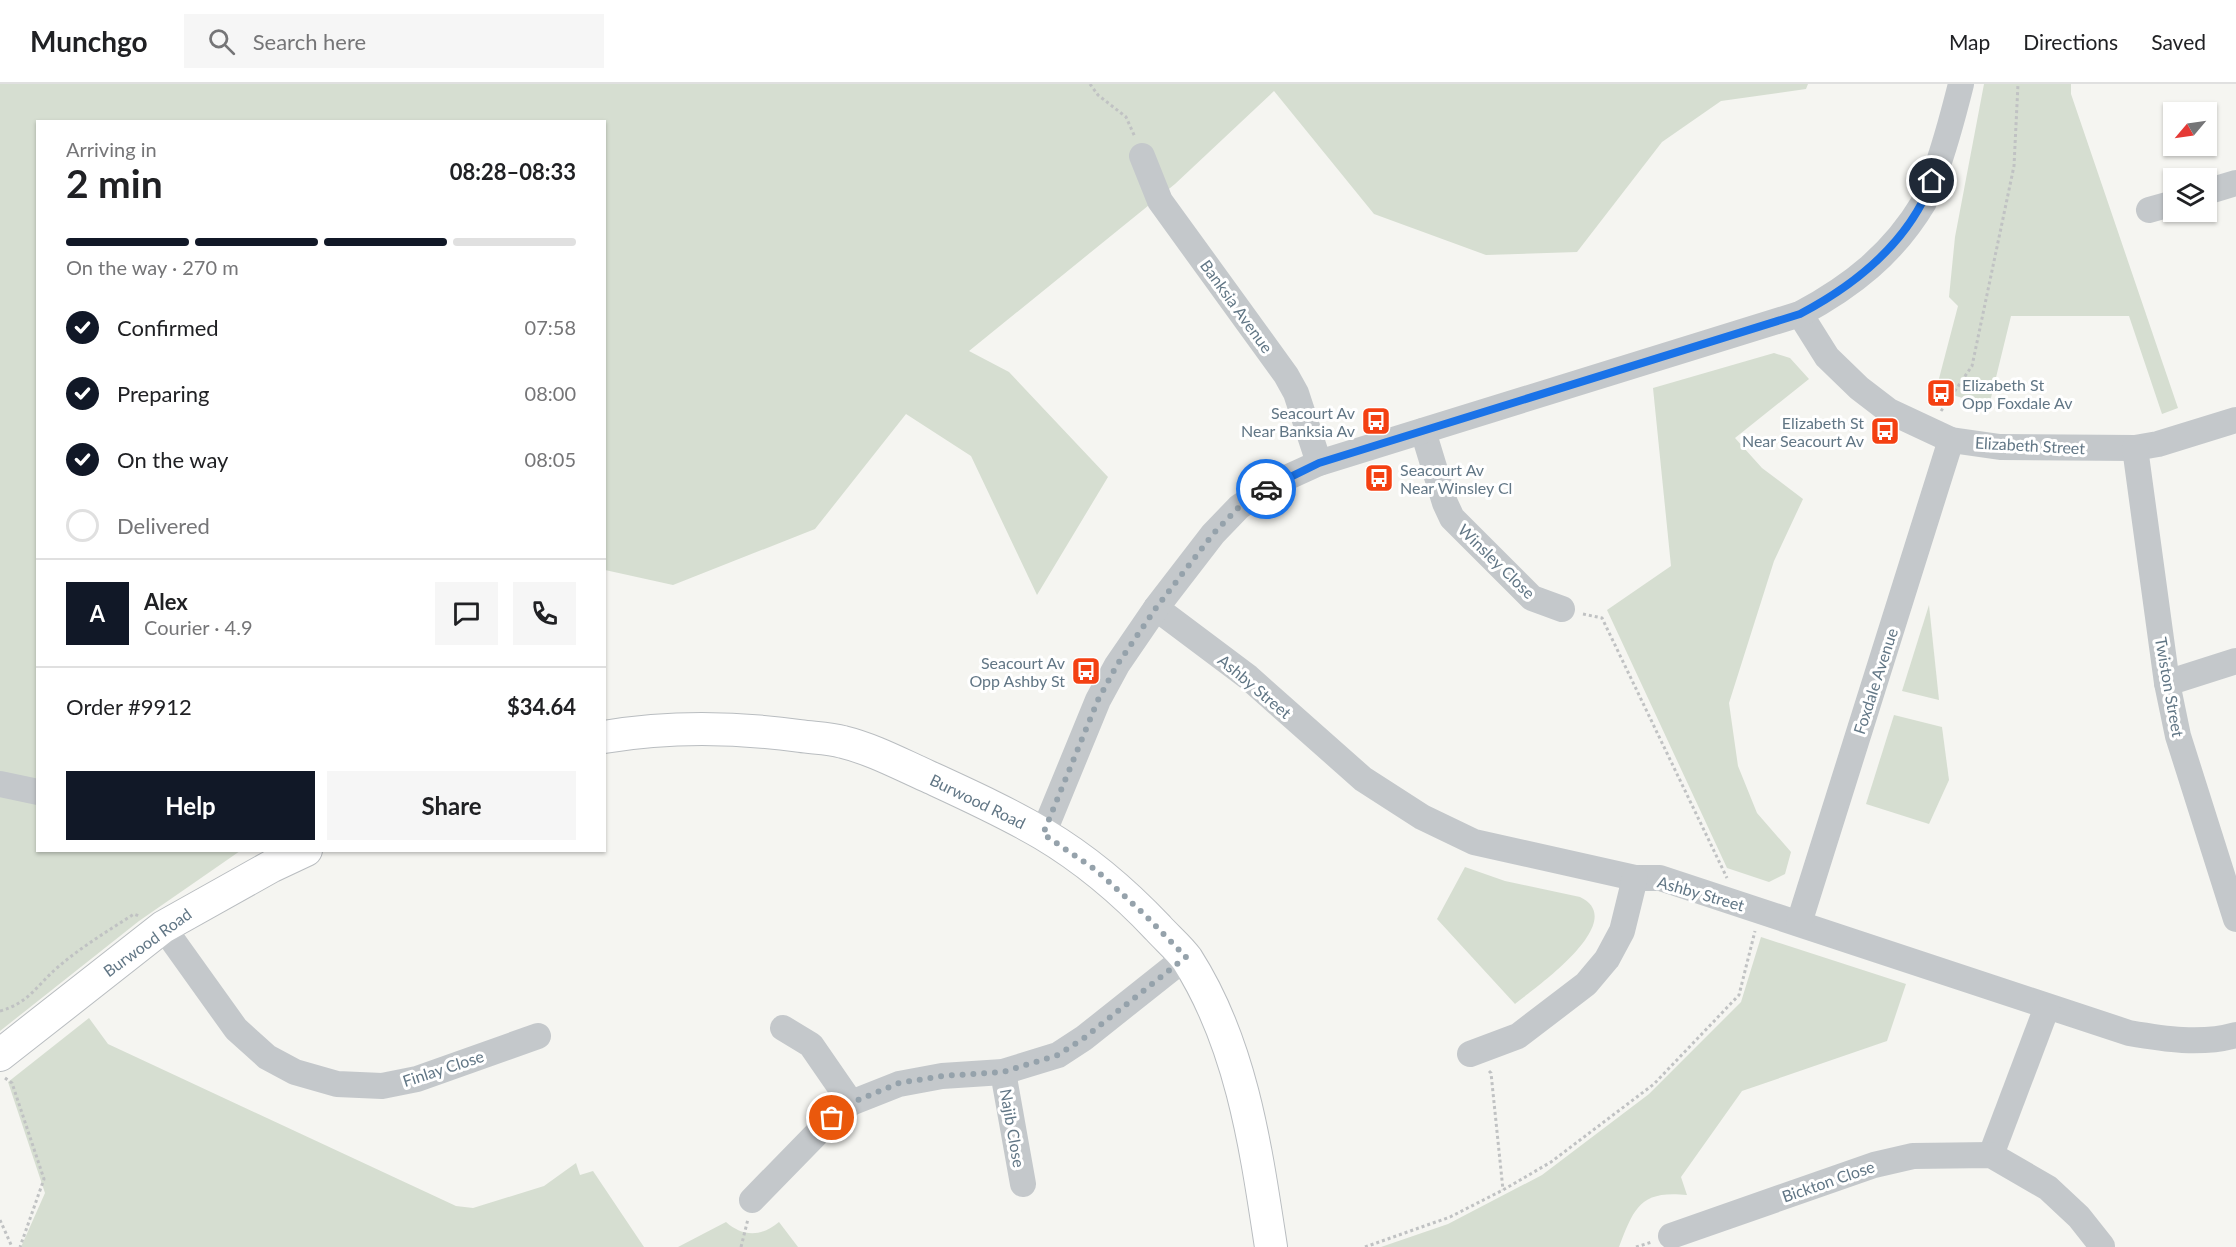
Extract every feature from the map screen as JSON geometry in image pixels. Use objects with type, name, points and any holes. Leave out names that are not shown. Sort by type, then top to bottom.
[{"type":"main road","name":"Burwood Road","points":[[606,737],[699,729],[774,732],[843,742],[960,791],[1043,834],[1096,870],[1186,957],[1214,1007],[1237,1072],[1255,1145],[1270,1247]]},
{"type":"main road","name":"Burwood Road","points":[[0,1055],[163,927],[272,866],[302,852]]},
{"type":"street","points":[[1043,834],[1098,700],[1117,665],[1156,608],[1213,534],[1239,507],[1273,484],[1319,463],[1800,314],[1829,298],[1863,275],[1896,242],[1924,201],[1947,142],[1961,84]]},
{"type":"street","name":"Banksia Avenue","points":[[1142,156],[1160,201],[1275,358],[1296,393],[1319,463]]},
{"type":"street","points":[[2217,189],[2236,183]]},
{"type":"street","points":[[2149,210],[2163,206]]},
{"type":"street","name":"Elizabeth Street","points":[[1800,314],[1827,357],[1859,388],[1889,411],[1951,440],[2000,447],[2134,448],[2158,444],[2236,420]]},
{"type":"street","name":"Winsley Close","points":[[1423,430],[1445,503],[1452,518],[1532,598],[1562,609]]},
{"type":"street","name":"Foxdale Avenue","points":[[1799,923],[1951,440]]},
{"type":"street","name":"Twiston Street","points":[[2134,448],[2167,683],[2178,736],[2236,919]]},
{"type":"street","name":"Ashby Street","points":[[1156,608],[1248,677],[1363,779],[1422,817],[1474,842],[1635,878],[1660,878],[2129,1033],[2172,1040],[2222,1039],[2236,1035]]},
{"type":"street","points":[[2167,683],[2236,661]]},
{"type":"street","points":[[0,784],[36,792]]},
{"type":"street","points":[[1470,1054],[1518,1036],[1586,984],[1607,959],[1622,931],[1635,878]]},
{"type":"street","name":"Finlay Close","points":[[163,927],[236,1029],[267,1057],[295,1072],[337,1084],[371,1086],[394,1084],[417,1079],[538,1036]]},
{"type":"street","points":[[752,1200],[832,1118],[851,1103],[899,1083],[942,1076],[1003,1072],[1058,1055],[1084,1038],[1186,957]]},
{"type":"street","points":[[2048,1007],[1992,1155],[2048,1188],[2079,1217],[2102,1246]]},
{"type":"street","points":[[783,1028],[811,1046],[851,1103]]},
{"type":"street","name":"Najib Close","points":[[1003,1072],[1023,1184]]},
{"type":"street","name":"Bickton Close","points":[[1671,1236],[1874,1165],[1913,1156],[1992,1155]]},
{"type":"path","points":[[1090,84],[1098,95],[1126,117],[1142,156]]},
{"type":"path","points":[[1928,430],[1972,366],[2013,166],[2018,84]]},
{"type":"path","points":[[1365,1247],[1450,1217],[1551,1162],[1654,1084],[1739,994],[1750,907],[1602,618],[1562,609]]},
{"type":"path","points":[[0,1011],[16,1006],[36,990],[57,968],[93,940],[134,914],[163,927]]},
{"type":"path","points":[[1470,1054],[1491,1073],[1503,1190]]},
{"type":"path","points":[[0,1072],[12,1083],[44,1179],[20,1247]]},
{"type":"path","points":[[741,1247],[752,1200]]},
{"type":"path","points":[[0,1220],[12,1247]]},
{"type":"shaded area","points":[[0,84],[1808,84],[1806,89],[1721,101],[1662,142],[1577,252],[1486,255],[1374,214],[1274,91],[1175,184],[969,351],[1009,372],[1108,477],[1037,595],[971,456],[906,414],[815,529],[673,585],[606,570],[606,120],[36,120],[36,852],[239,852],[139,921],[0,1031]]},
{"type":"shaded area","points":[[1984,84],[2071,84],[2071,94],[2178,408],[2162,414],[2129,316],[2011,316],[1989,406],[1936,390],[1958,306],[1949,297],[1955,237]]},
{"type":"shaded area","points":[[1774,353],[1790,358],[1809,379],[1735,438],[1762,468],[1803,499],[1774,561],[1729,703],[1738,766],[1757,813],[1791,852],[1785,874],[1769,882],[1727,868],[1607,610],[1671,566],[1653,388]]},
{"type":"shaded area","points":[[1929,605],[1939,700],[1902,691]]},
{"type":"shaded area","points":[[1894,715],[1942,727],[1949,780],[1929,824],[1866,804]]},
{"type":"shaded area","points":[[1465,867],[1505,881],[1580,897],[1593,908],[1594,922],[1587,937],[1574,954],[1515,1004],[1437,919]]},
{"type":"shaded area","points":[[1761,937],[1906,984],[1887,1041],[1742,1091],[1681,1177],[1687,1195],[1659,1196],[1641,1204],[1629,1222],[1619,1247],[1381,1247],[1448,1224],[1542,1175],[1649,1094],[1741,1002]]},
{"type":"shaded area","points":[[89,1018],[108,1044],[456,1206],[473,1208],[544,1186],[576,1163],[580,1175],[593,1171],[644,1247],[21,1247],[45,1193],[8,1082]]},
{"type":"shaded area","points":[[726,1222],[745,1233],[759,1233],[779,1222],[798,1247],[678,1247]]},
{"type":"way so far","points":[[832,1118],[851,1103],[899,1083],[942,1076],[1003,1072],[1058,1055],[1084,1038],[1186,957],[1096,870],[1043,834],[1098,700],[1117,665],[1156,608],[1213,534],[1239,507],[1266,489]]},
{"type":"place","name":"Elizabeth St Opp Foxdale Av","points":[[1941,393]]},
{"type":"place","name":"Seacourt Av Near Banksia Av","points":[[1376,421]]},
{"type":"place","name":"Elizabeth St Near Seacourt Av","points":[[1885,431]]},
{"type":"place","name":"Seacourt Av Near Winsley Cl","points":[[1379,478]]},
{"type":"place","name":"Seacourt Av Opp Ashby St","points":[[1086,671]]},
{"type":"route","points":[[1266,489],[1319,463],[1800,314],[1863,275],[1896,242],[1924,201],[1932,181]]}]
